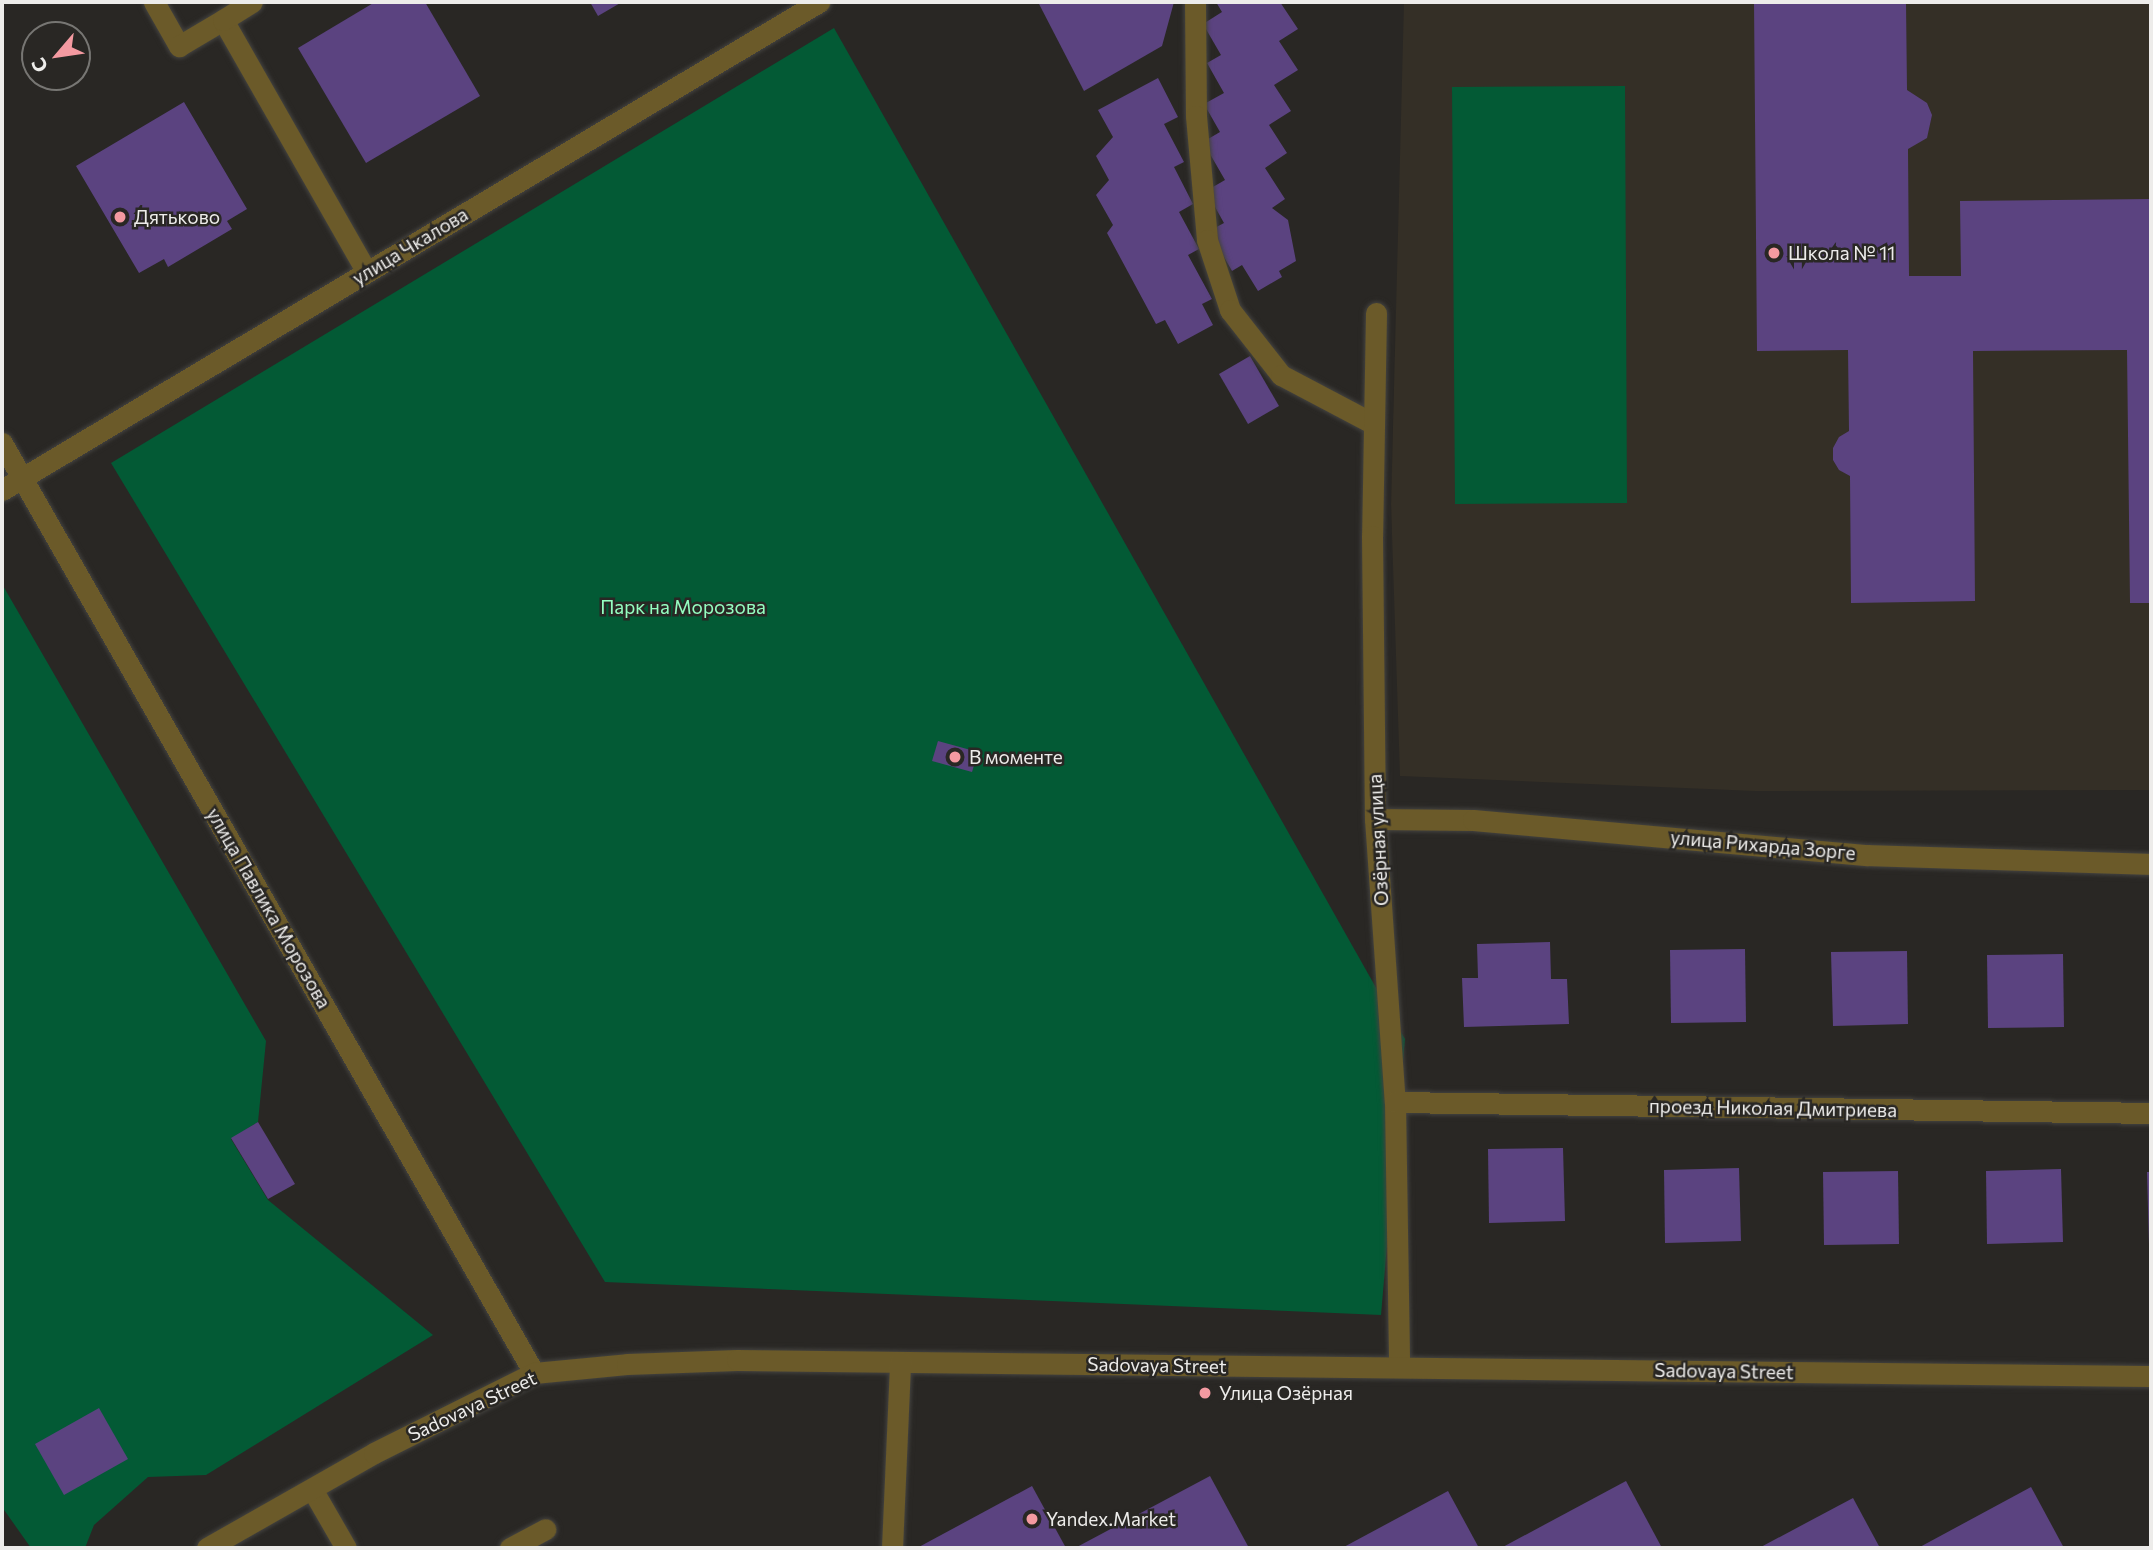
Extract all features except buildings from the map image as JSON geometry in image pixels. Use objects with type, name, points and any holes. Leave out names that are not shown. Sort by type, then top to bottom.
[{"type":"street","points":[[154,2],[179,46],[252,2]]},
{"type":"street","name":"улица Чкалова","points":[[2,490],[819,2]]},
{"type":"street","points":[[1195,2],[1196,116],[1207,240],[1230,310],[1281,375],[1374,425]]},
{"type":"street","points":[[223,20],[367,272]]},
{"type":"street","name":"Озёрная улица","points":[[1376,313],[1375,820],[1395,1102],[1399,1367]]},
{"type":"street","name":"улица Павлика Морозова","points":[[2,443],[534,1373]]},
{"type":"street","name":"улица Рихарда Зорге","points":[[1375,820],[1473,820],[1867,855],[2151,864]]},
{"type":"street","name":"проезд Николая Дмитриева","points":[[1395,1102],[2151,1113]]},
{"type":"street","name":"Sadovaya Street","points":[[207,1548],[374,1452],[534,1373],[626,1364],[737,1360],[2151,1376]]},
{"type":"street","points":[[892,1548],[900,1362]]},
{"type":"street","points":[[312,1489],[346,1548]]},
{"type":"street","points":[[510,1548],[545,1529]]},
{"type":"shaded area","name":"Школа № 11","points":[[1404,2],[2151,2],[2151,790],[1755,791],[1400,776],[1391,504]]},
{"type":"green space","name":"Парк на Морозова","points":[[834,28],[1405,1039],[1381,1315],[605,1282],[111,463]]},
{"type":"green space","points":[[1625,86],[1627,503],[1455,504],[1452,87]]},
{"type":"green space","points":[[2,584],[266,1041],[258,1122],[231,1139],[268,1200],[433,1335],[206,1475],[148,1477],[94,1525],[85,1548],[31,1548],[2,1507]]},
{"type":"place","name":"Дятьково","points":[[120,217]]},
{"type":"place","name":"Школа № 11","points":[[1774,253]]},
{"type":"place","name":"В моменте","points":[[955,757]]},
{"type":"place","name":"Улица Озёрная","points":[[1205,1393]]},
{"type":"place","name":"Yandex.Market","points":[[1032,1519]]}]
